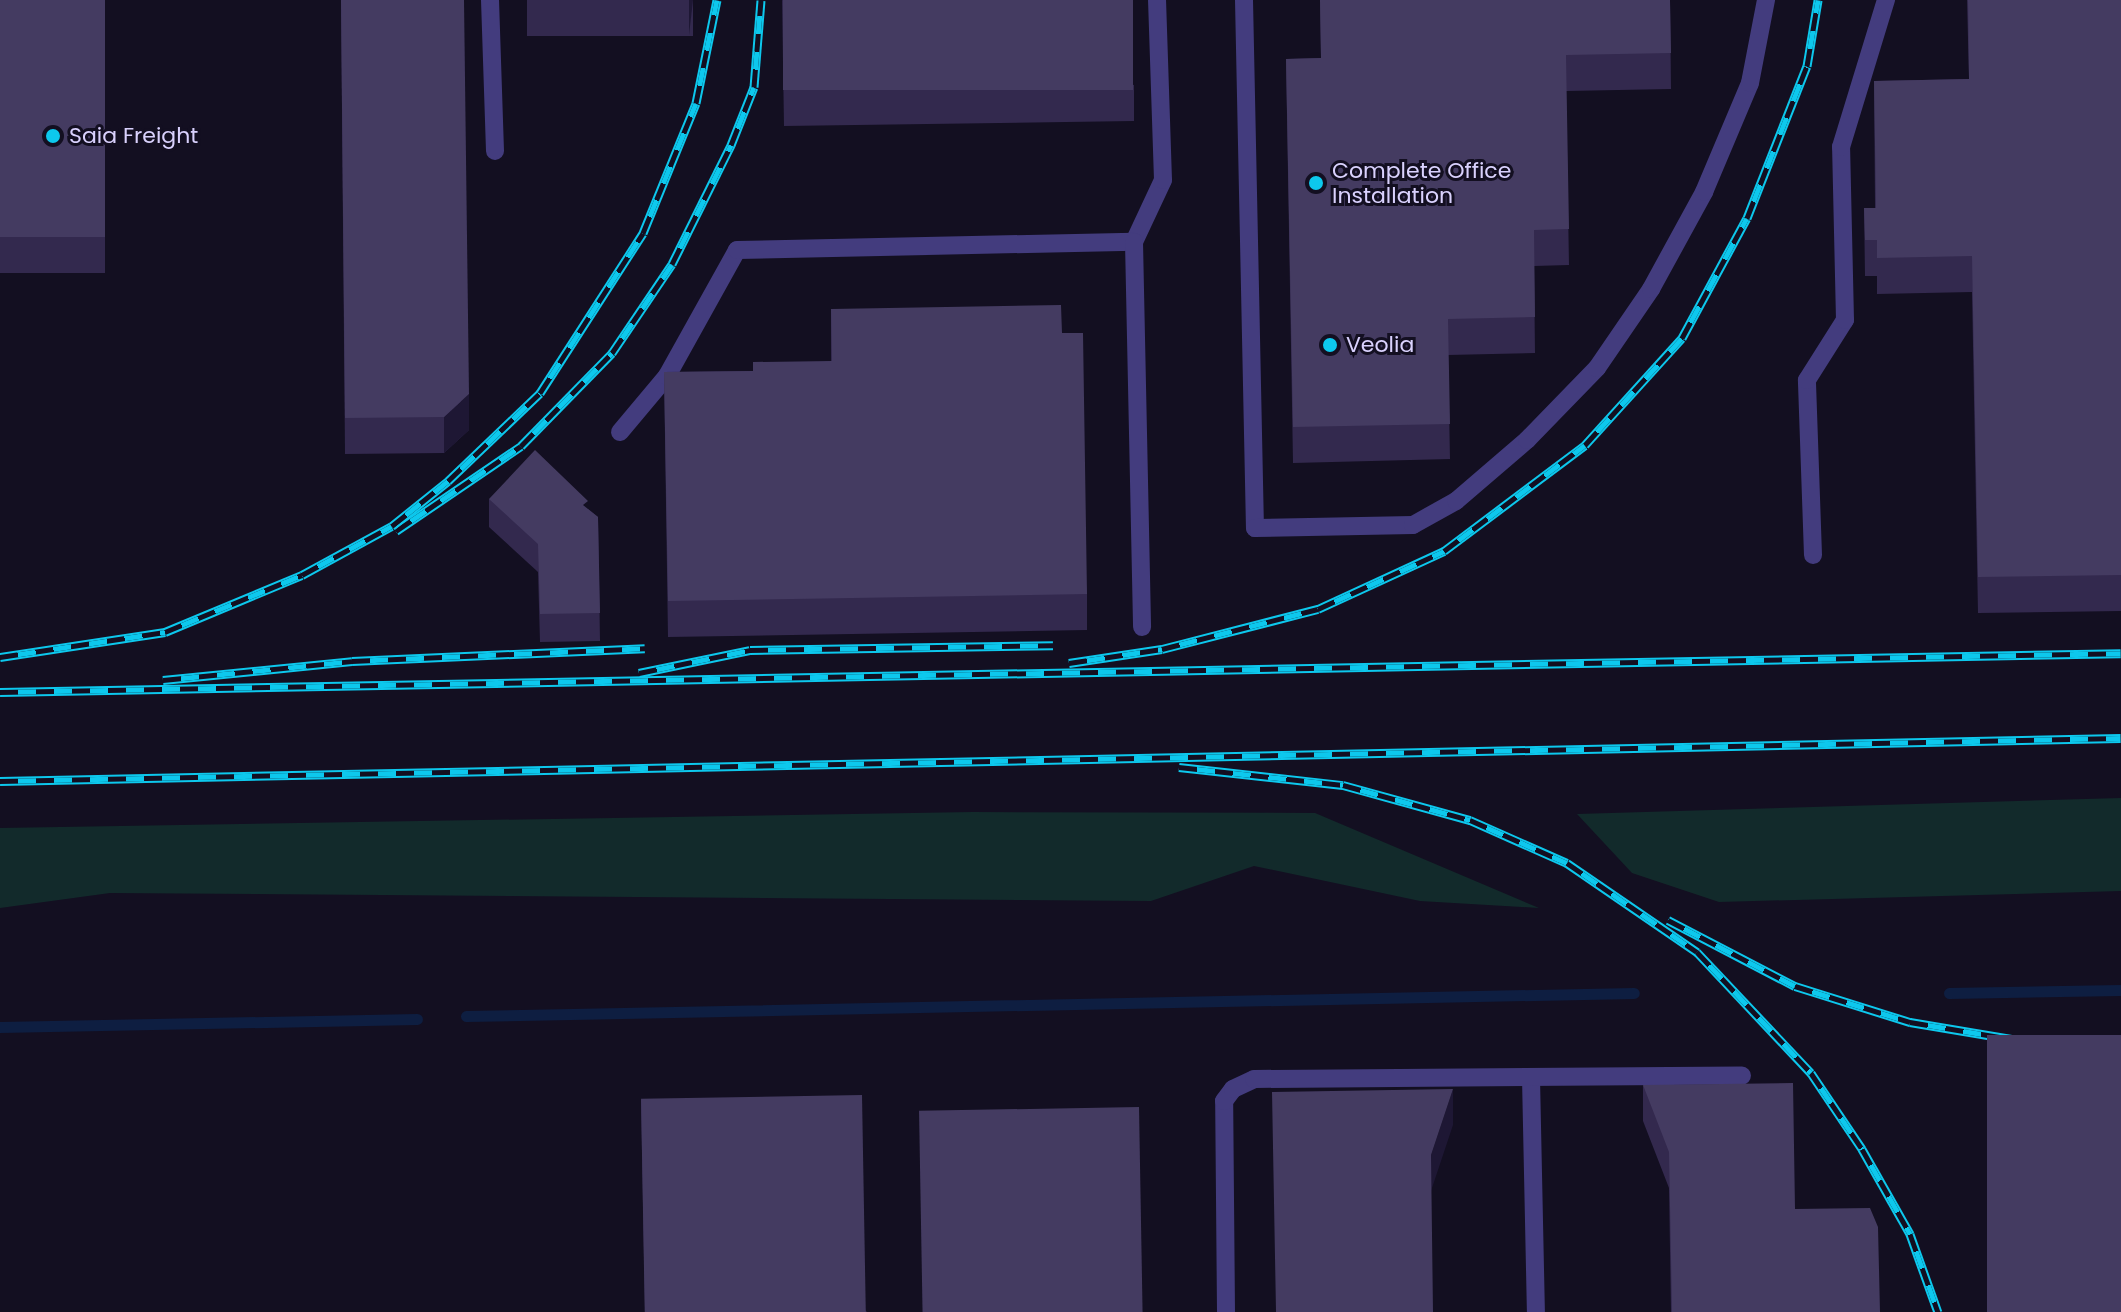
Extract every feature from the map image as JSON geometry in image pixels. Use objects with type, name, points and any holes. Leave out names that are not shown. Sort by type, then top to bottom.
[{"type":"lane","points":[[490,0],[495,151]]},
{"type":"lane","points":[[1142,627],[1134,242],[1163,180],[1157,0]]},
{"type":"lane","points":[[1244,0],[1255,528],[1413,525],[1456,501],[1527,440],[1597,368],[1659,276],[1704,192],[1750,83],[1766,0]]},
{"type":"lane","points":[[1813,555],[1807,380],[1845,320],[1841,147],[1886,0]]},
{"type":"lane","points":[[620,432],[667,376],[737,250],[1134,242]]},
{"type":"lane","points":[[1226,1312],[1224,1101],[1233,1089],[1254,1079],[1742,1076]]},
{"type":"lane","points":[[1531,1078],[1536,1312]]},
{"type":"green space","points":[[2121,798],[2121,891],[1719,902],[1632,873],[1577,814]]},
{"type":"green space","points":[[973,812],[1315,813],[1539,908],[1420,901],[1254,866],[1151,901],[110,893],[0,908],[0,828]]},
{"type":"building","name":"Saia Freight","points":[[0,0],[105,0],[105,237],[0,237]]},
{"type":"building","points":[[341,0],[464,0],[469,394],[444,417],[345,418]]},
{"type":"building","points":[[783,0],[1133,0],[1133,90],[783,90]]},
{"type":"building","points":[[1320,0],[1670,0],[1671,53],[1566,55],[1569,229],[1534,230],[1535,317],[1448,319],[1450,424],[1293,427],[1286,59],[1321,58]]},
{"type":"building","points":[[1968,0],[2121,0],[2121,575],[1978,577],[1972,256],[1877,258],[1877,240],[1865,240],[1864,208],[1876,208],[1874,81],[1969,79]]},
{"type":"building","points":[[1061,305],[1062,333],[1083,333],[1087,594],[668,601],[664,372],[753,371],[753,362],[832,361],[831,309]]},
{"type":"building","points":[[535,450],[588,501],[583,505],[598,517],[600,613],[540,614],[538,544],[489,499]]},
{"type":"building","points":[[1987,1035],[2121,1035],[2121,1312],[1987,1312]]},
{"type":"building","points":[[1793,1083],[1795,1209],[1870,1208],[1878,1227],[1880,1312],[1672,1312],[1669,1152],[1643,1085]]},
{"type":"building","points":[[1453,1089],[1431,1155],[1433,1312],[1276,1312],[1272,1092]]},
{"type":"building","points":[[862,1095],[866,1312],[645,1312],[641,1099]]},
{"type":"building","points":[[1139,1107],[1143,1312],[923,1312],[919,1111]]},
{"type":"waterway","points":[[1949,993],[2121,990]]},
{"type":"waterway","points":[[466,1016],[1634,993]]},
{"type":"waterway","points":[[0,1027],[417,1019]]},
{"type":"railway","points":[[0,657],[165,632],[302,575],[392,526],[448,481],[540,393],[643,233],[696,103],[717,0]]},
{"type":"railway","points":[[396,531],[521,446],[612,353],[672,264],[731,145],[754,87],[761,0]]},
{"type":"railway","points":[[1069,663],[1162,649],[1318,609],[1444,551],[1585,445],[1682,338],[1747,218],[1807,66],[1818,0]]},
{"type":"railway","points":[[639,673],[750,650],[1053,645]]},
{"type":"railway","points":[[163,680],[352,661],[645,648]]},
{"type":"railway","points":[[0,692],[2121,653]]},
{"type":"railway","points":[[0,781],[2121,738]]},
{"type":"railway","points":[[1179,767],[1343,785],[1470,820],[1567,863],[1697,952],[1811,1073],[1862,1149],[1910,1234],[1938,1312]]},
{"type":"railway","points":[[1668,920],[1795,986],[1910,1022],[2017,1040]]},
{"type":"place","name":"Saia Freight","points":[[53,136]]},
{"type":"place","name":"Complete Office Installation","points":[[1316,183]]},
{"type":"place","name":"Veolia","points":[[1330,345]]}]
